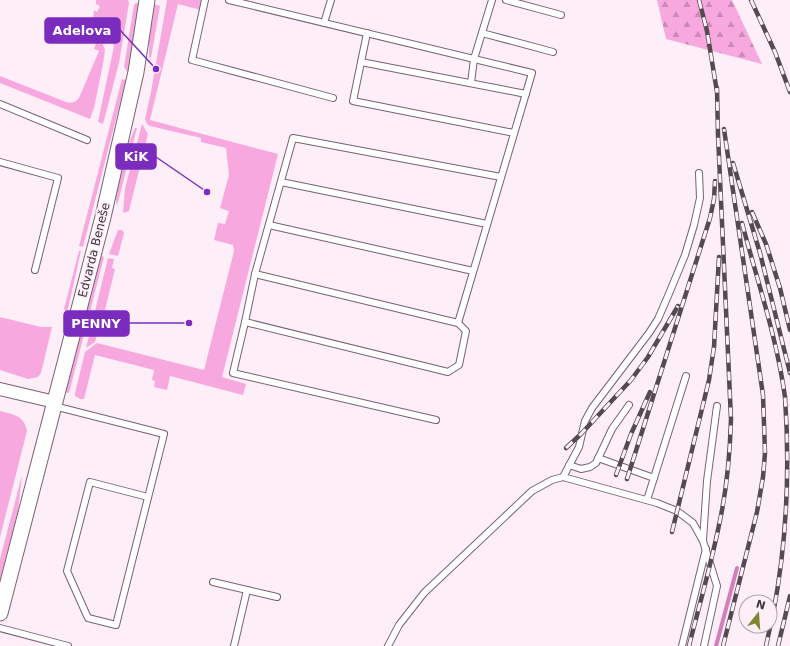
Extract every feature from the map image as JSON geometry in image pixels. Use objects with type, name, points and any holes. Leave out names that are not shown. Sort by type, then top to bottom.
[{"type":"street","name":"Edvarda Beneše","points":[[0,613],[103,217],[136,72],[147,0]]},
{"type":"street","points":[[0,389],[54,404]]},
{"type":"lane","points":[[205,0],[192,60],[333,98]]},
{"type":"lane","points":[[229,0],[251,3],[324,23],[532,73],[458,323]]},
{"type":"lane","points":[[324,23],[331,0]]},
{"type":"lane","points":[[471,83],[474,59],[492,0]]},
{"type":"lane","points":[[506,0],[561,15]]},
{"type":"lane","points":[[367,33],[353,101],[514,133]]},
{"type":"lane","points":[[482,33],[553,52]]},
{"type":"lane","points":[[361,62],[526,94]]},
{"type":"lane","points":[[0,104],[87,140]]},
{"type":"lane","points":[[436,420],[233,373],[255,274],[293,138],[501,177]]},
{"type":"lane","points":[[0,162],[58,178],[35,270]]},
{"type":"lane","points":[[563,477],[579,447],[585,421],[592,408],[658,319],[685,255],[694,225],[700,198],[699,173]]},
{"type":"lane","points":[[281,182],[487,224]]},
{"type":"lane","points":[[269,225],[473,271]]},
{"type":"lane","points":[[245,322],[448,372],[459,365],[466,331],[458,323],[255,274]]},
{"type":"lane","points":[[646,500],[686,376]]},
{"type":"lane","points":[[54,404],[164,434],[116,625],[88,618],[67,571],[90,482],[148,497]]},
{"type":"lane","points":[[569,465],[581,469],[590,467],[596,463],[612,430],[629,405]]},
{"type":"lane","points":[[703,541],[707,481],[717,406]]},
{"type":"lane","points":[[598,458],[654,478]]},
{"type":"lane","points":[[388,646],[399,625],[424,593],[532,491],[552,480],[563,477],[646,500],[677,511],[693,523],[703,541],[717,586],[704,646]]},
{"type":"lane","points":[[682,646],[706,549]]},
{"type":"lane","points":[[213,582],[277,597]]},
{"type":"lane","points":[[234,646],[247,590]]},
{"type":"lane","points":[[0,628],[68,646]]},
{"type":"green space","points":[[96,0],[128,0],[129,3],[119,63],[103,124],[98,122],[114,46],[106,26],[93,20],[94,10],[97,12],[100,6],[96,4]]},
{"type":"green space","points":[[167,0],[201,0],[201,10],[178,4],[150,120],[278,154],[222,377],[246,384],[243,395],[170,376],[167,390],[154,387],[155,381],[152,380],[154,370],[95,355],[84,399],[80,399],[75,396],[75,393],[85,352],[97,343],[204,370],[234,251],[233,245],[214,240],[218,223],[225,224],[229,211],[220,208],[229,175],[226,148],[201,142],[201,138],[150,126],[147,124],[145,119]]},
{"type":"green space","points":[[657,0],[732,0],[762,64],[666,39]]},
{"type":"green space","points":[[136,3],[140,3],[128,73],[124,67],[134,5]]},
{"type":"green space","points":[[154,4],[160,6],[151,58],[149,57],[149,41]]},
{"type":"green space","points":[[81,31],[101,39],[105,50],[94,108],[90,119],[0,83],[0,76],[66,102],[75,102],[79,98],[99,51],[94,49],[96,43],[89,40],[90,37],[80,33]]},
{"type":"green space","points":[[122,79],[126,80],[83,247],[79,246]]},
{"type":"green space","points":[[142,124],[148,134],[129,211],[123,213],[125,188]]},
{"type":"green space","points":[[135,128],[137,128],[117,206],[116,198],[118,178],[124,156]]},
{"type":"green space","points":[[118,230],[122,230],[124,233],[118,256],[109,254]]},
{"type":"green space","points":[[79,251],[81,251],[67,313],[64,309]]},
{"type":"green space","points":[[99,255],[104,257],[69,393],[64,392]]},
{"type":"green space","points":[[108,258],[114,259],[112,268],[115,269],[101,326],[99,326],[95,342],[86,348]]},
{"type":"green space","points":[[0,317],[41,327],[52,327],[41,373],[38,377],[28,379],[0,370]]},
{"type":"green space","points":[[0,411],[18,416],[26,426],[27,431],[0,537]]},
{"type":"green space","points":[[22,475],[18,511],[0,580],[0,559]]},
{"type":"waterway","points":[[716,646],[737,568]]},
{"type":"railway","points":[[699,0],[707,31],[717,92]]},
{"type":"railway","points":[[751,0],[775,52],[790,92]]},
{"type":"railway","points":[[689,646],[722,512],[728,472],[731,432],[717,88]]},
{"type":"railway","points":[[723,646],[757,512],[763,477],[765,453],[763,395],[724,129]]},
{"type":"railway","points":[[733,163],[760,253],[790,373]]},
{"type":"railway","points":[[627,479],[710,218],[714,199],[715,181]]},
{"type":"railway","points":[[752,212],[766,244],[780,288],[790,330]]},
{"type":"railway","points":[[742,223],[772,331],[785,397],[787,452],[786,506],[777,594]]},
{"type":"railway","points":[[672,532],[709,380],[714,347],[719,257]]},
{"type":"railway","points":[[566,448],[631,380],[648,357],[678,306]]},
{"type":"railway","points":[[616,475],[631,434],[650,392]]},
{"type":"railway","points":[[778,646],[790,596]]},
{"type":"railway","points":[[766,646],[769,634]]},
{"type":"place","name":"Adelova","points":[[156,69]]},
{"type":"place","name":"KiK","points":[[207,192]]},
{"type":"place","name":"PENNY","points":[[189,323]]}]
